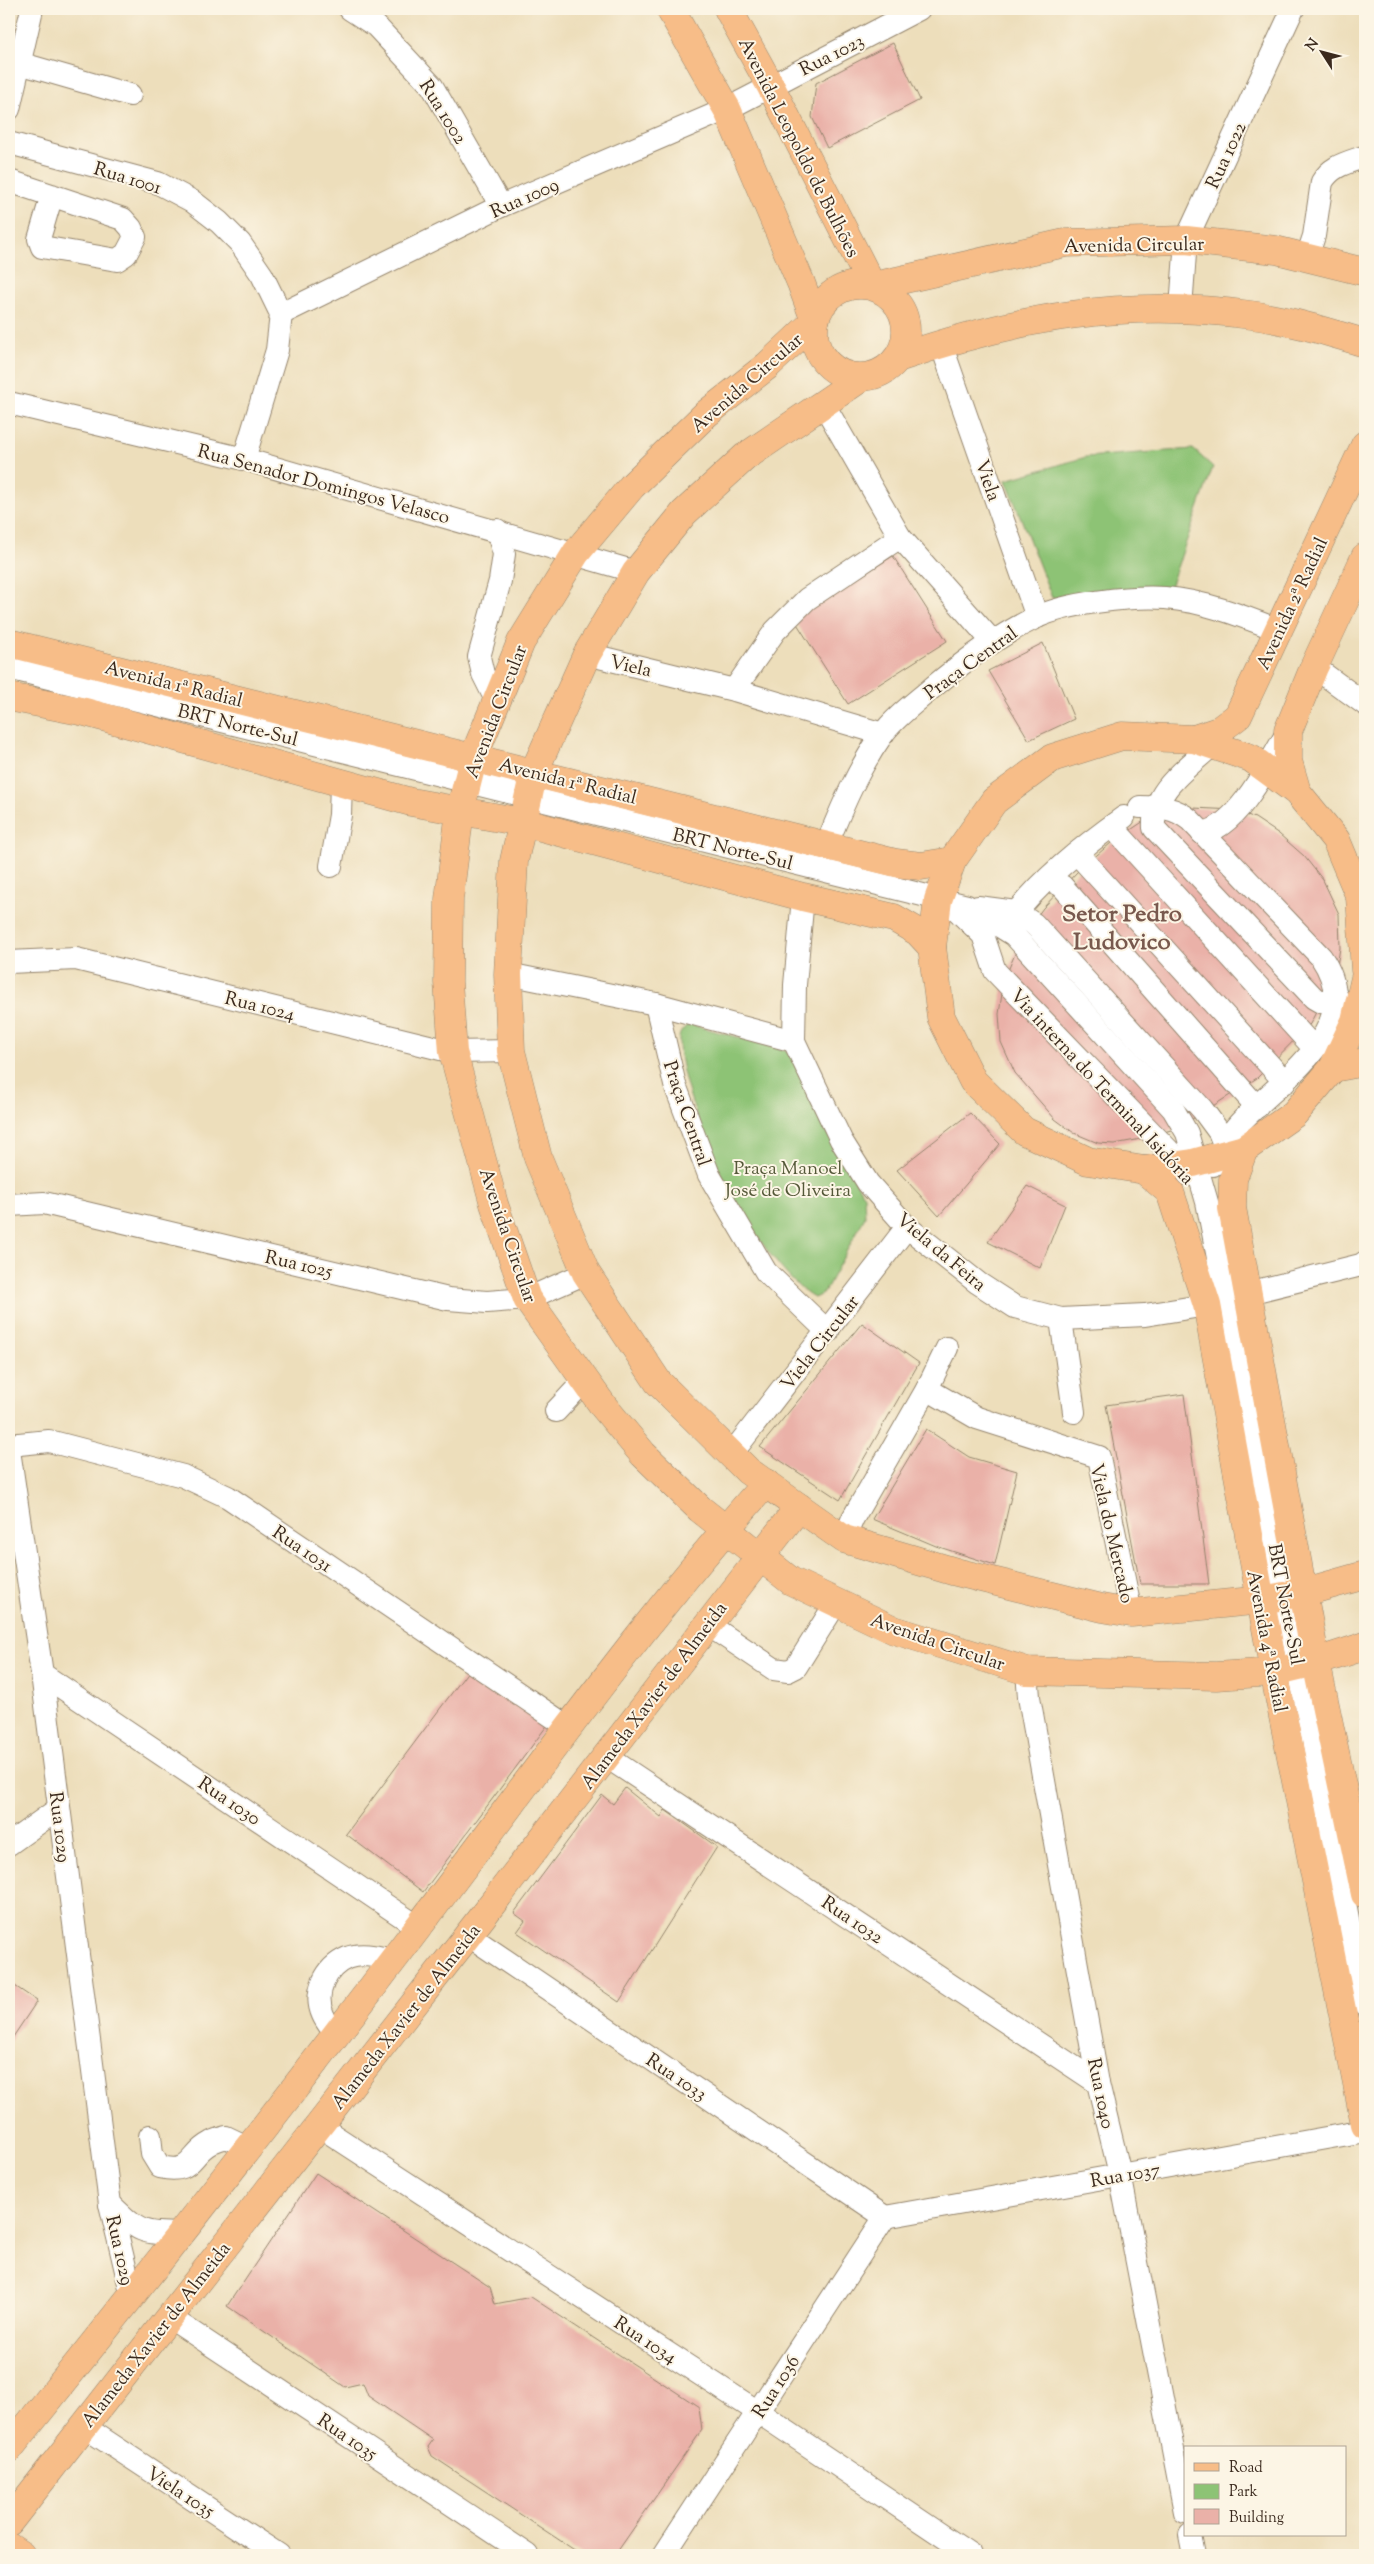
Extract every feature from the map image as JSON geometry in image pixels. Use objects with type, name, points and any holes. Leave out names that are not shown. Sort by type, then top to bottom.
[{"type":"main road","points":[[670,9],[727,109],[802,283],[814,322],[815,344],[826,364],[848,376],[861,378],[875,375],[887,368],[898,358],[1007,325],[1064,314],[1120,309],[1181,308],[1253,315],[1310,327],[1365,343]]},
{"type":"main road","name":"Avenida Leopoldo de Bulhões","points":[[728,9],[770,85],[873,286]]},
{"type":"main road","name":"Avenida Circular","points":[[873,286],[1064,243],[1186,240],[1276,250],[1365,272]]},
{"type":"main road","points":[[814,322],[820,307],[830,296],[843,288],[857,284],[873,286],[887,293],[898,303],[904,316],[906,333],[898,358]]},
{"type":"main road","name":"Avenida Circular","points":[[814,322],[767,366],[706,414],[632,486],[576,553],[521,642],[496,700],[471,768],[460,811],[449,899],[448,982],[454,1052],[494,1204],[528,1299],[604,1407],[643,1454],[700,1509],[791,1581],[894,1630],[1027,1671],[1216,1676],[1296,1666],[1365,1646]]},
{"type":"main road","points":[[861,378],[745,457],[684,513],[636,572],[587,654],[531,784],[514,861],[508,974],[511,1051],[538,1158],[586,1273],[658,1382],[730,1456],[844,1539],[956,1572],[1102,1608],[1131,1613],[1284,1596],[1365,1575]]},
{"type":"main road","name":"Avenida 2ª Radial","points":[[1203,742],[1238,716],[1365,445]]},
{"type":"main road","points":[[1298,792],[1288,761],[1288,731],[1314,667],[1365,556]]},
{"type":"main road","name":"Avenida 1ª Radial","points":[[9,643],[531,784],[826,846],[896,863],[921,866],[952,861]]},
{"type":"main road","points":[[9,697],[85,712],[411,802],[522,822],[803,897],[894,918],[918,932],[932,947]]},
{"type":"main road","points":[[1365,970],[1360,897],[1336,840],[1298,792],[1251,758],[1203,742],[1122,736],[1052,758],[994,801],[952,861],[938,900],[932,947],[941,1017],[973,1081],[1024,1131],[1088,1161],[1144,1170],[1212,1155],[1294,1114],[1323,1058],[1355,1021],[1365,978]]},
{"type":"main road","points":[[1323,1058],[1365,1062]]},
{"type":"main road","name":"Avenida 4ª Radial","points":[[1212,1155],[1233,1179],[1232,1208],[1248,1294],[1284,1596],[1365,2124]]},
{"type":"main road","name":"Avenida 4ª Radial","points":[[1144,1170],[1170,1192],[1206,1305],[1251,1555],[1284,1596],[1296,1666],[1365,1894]]},
{"type":"main road","points":[[9,2449],[182,2234],[336,2035],[568,1727],[725,1530],[766,1484]]},
{"type":"main road","name":"Alameda Xavier de Almeida","points":[[9,2522],[607,1757],[707,1624],[799,1507]]},
{"type":"main road","points":[[9,2547],[21,2555]]},
{"type":"street","points":[[9,109],[32,9]]},
{"type":"street","name":"Rua 1002","points":[[350,9],[376,26],[432,86],[501,206]]},
{"type":"street","name":"Rua 1023","points":[[770,85],[919,9]]},
{"type":"street","name":"Rua 1022","points":[[1181,308],[1186,240],[1293,9]]},
{"type":"street","points":[[20,63],[130,95]]},
{"type":"street","name":"Rua 1009","points":[[280,314],[501,206],[727,109],[770,85]]},
{"type":"street","name":"Rua 1001","points":[[9,143],[158,183],[192,201],[220,222],[240,243],[262,275],[280,314],[277,350],[244,459]]},
{"type":"street","points":[[1307,258],[1314,236],[1322,182],[1326,174],[1335,167],[1363,157]]},
{"type":"street","points":[[9,181],[52,196]]},
{"type":"street","name":"Viela","points":[[941,344],[1036,617]]},
{"type":"street","name":"Rua Senador Domingos Velasco","points":[[9,403],[244,459],[497,530],[636,572]]},
{"type":"street","points":[[823,403],[900,537],[992,642]]},
{"type":"street","points":[[496,700],[483,674],[479,657],[500,581],[504,554],[497,530]]},
{"type":"street","points":[[734,690],[775,631],[807,599],[900,537]]},
{"type":"street","name":"Praça Central","points":[[826,846],[847,794],[883,734],[948,674],[992,642],[1036,617],[1078,606],[1165,598],[1220,609],[1278,630]]},
{"type":"street","name":"Viela","points":[[587,654],[734,690],[883,734]]},
{"type":"street","points":[[1314,667],[1365,704]]},
{"type":"street","name":"BRT Norte-Sul","points":[[9,668],[471,768]]},
{"type":"street","points":[[1212,835],[1245,799],[1267,769],[1288,731]]},
{"type":"street","name":"Via interna do Terminal Isidória","points":[[995,971],[996,953],[1011,914],[1080,851],[1115,824],[1152,803],[1203,742]]},
{"type":"street","points":[[332,866],[340,815],[341,783]]},
{"type":"street","name":"BRT Norte-Sul","points":[[531,784],[938,900]]},
{"type":"street","points":[[1152,803],[1154,828],[1314,998],[1326,1012],[1329,1022]]},
{"type":"street","name":"Via interna do Terminal Isidória","points":[[1152,803],[1179,811],[1212,835],[1321,957],[1332,977],[1336,997],[1334,1012],[1329,1022],[1323,1058],[1285,1082],[1236,1127],[1212,1155],[1208,1202]]},
{"type":"street","points":[[1115,824],[1116,831],[1323,1058]]},
{"type":"street","points":[[1080,851],[1082,859],[1285,1082]]},
{"type":"street","points":[[1048,879],[1062,886],[1257,1107]]},
{"type":"street","name":"Viela da Feira","points":[[803,897],[795,984],[794,1041],[841,1140],[868,1183],[907,1227],[978,1283],[1015,1307],[1062,1319],[1145,1315],[1206,1305]]},
{"type":"street","name":"Via interna do Terminal Isidória","points":[[938,900],[1011,914],[1034,924],[1202,1109],[1218,1132],[1207,1182],[1208,1202]]},
{"type":"street","name":"Via interna do Terminal Isidória","points":[[938,900],[954,908],[968,919],[982,935],[995,971],[1212,1155]]},
{"type":"street","name":"Via interna do Terminal Isidória","points":[[1011,914],[1014,935],[1173,1109],[1187,1133],[1212,1155]]},
{"type":"street","name":"Rua 1024","points":[[9,962],[76,959],[454,1052],[511,1051]]},
{"type":"street","points":[[508,974],[656,1004],[794,1041]]},
{"type":"street","points":[[1314,998],[1321,1002],[1336,997]]},
{"type":"street","name":"Praça Central","points":[[656,1004],[675,1086],[709,1175],[766,1272],[828,1332]]},
{"type":"street","name":"BRT Norte-Sul","points":[[1208,1202],[1284,1596]]},
{"type":"street","name":"Rua 1025","points":[[9,1205],[44,1203],[448,1299],[487,1302],[528,1299],[586,1273]]},
{"type":"street","name":"Viela Circular","points":[[730,1456],[828,1332],[907,1227]]},
{"type":"street","points":[[1248,1294],[1364,1267]]},
{"type":"street","points":[[1062,1319],[1074,1412]]},
{"type":"street","points":[[844,1539],[853,1518],[927,1389],[946,1348]]},
{"type":"street","points":[[556,1411],[584,1380]]},
{"type":"street","name":"Viela do Mercado","points":[[927,1389],[977,1418],[1099,1457],[1131,1613]]},
{"type":"street","name":"Rua 1031","points":[[9,1445],[49,1441],[183,1476],[228,1497],[568,1727]]},
{"type":"street","name":"Rua 1029","points":[[9,1450],[42,1674],[110,2204],[132,2296]]},
{"type":"street","points":[[707,1624],[774,1669],[788,1671],[796,1667],[836,1603]]},
{"type":"street","name":"BRT Norte-Sul","points":[[1296,1666],[1365,2005]]},
{"type":"street","name":"Rua 1040","points":[[1027,1671],[1029,1697],[1098,2083],[1120,2174],[1184,2507]]},
{"type":"street","name":"Rua 1030","points":[[42,1674],[418,1927]]},
{"type":"street","name":"Rua 1032","points":[[607,1757],[1098,2083]]},
{"type":"street","points":[[9,1844],[58,1809]]},
{"type":"street","name":"Rua 1033","points":[[468,1935],[885,2217]]},
{"type":"street","points":[[336,2035],[322,2015],[319,1994],[330,1969],[348,1957],[370,1955],[393,1960]]},
{"type":"street","name":"Rua 1034","points":[[319,2126],[758,2412],[971,2555]]},
{"type":"street","name":"Rua 1037","points":[[885,2217],[1365,2131]]},
{"type":"street","points":[[150,2136],[152,2154],[160,2167],[173,2170],[190,2164],[209,2143],[226,2137],[248,2148]]},
{"type":"street","name":"Rua 1029","points":[[110,2204],[134,2228],[150,2233],[182,2234]]},
{"type":"street","name":"Rua 1036","points":[[664,2555],[885,2217]]},
{"type":"street","name":"Rua 1035","points":[[168,2317],[528,2555]]},
{"type":"street","name":"Viela 1035","points":[[83,2426],[279,2555]]},
{"type":"street","points":[[1190,2536],[1194,2555]]},
{"type":"green space","points":[[1193,449],[1213,467],[1170,587],[1052,598],[1006,480],[1086,457]]},
{"type":"green space","name":"Praça Manoel José de Oliveira","points":[[689,1024],[784,1050],[793,1057],[822,1123],[864,1196],[865,1217],[824,1293],[814,1298],[794,1282],[773,1257],[739,1208],[720,1172],[700,1126],[680,1058],[680,1035]]},
{"type":"building","points":[[893,43],[920,100],[827,148],[812,117],[816,83]]},
{"type":"building","points":[[893,556],[947,641],[848,704],[794,619]]},
{"type":"building","points":[[1043,643],[1074,719],[1029,740],[988,671]]},
{"type":"building","points":[[1193,808],[1235,810],[1255,818],[1279,834],[1304,856],[1323,880],[1339,914],[1340,948],[1336,972],[1310,1024],[1257,1078],[1178,1128],[1136,1140],[1114,1144],[1098,1143],[1074,1133],[1055,1119],[1015,1073],[1001,1042],[999,1014],[1004,980],[1023,935],[1043,908],[1077,872],[1111,843],[1153,815]]},
{"type":"building","points":[[970,1113],[1000,1144],[939,1216],[897,1170]]},
{"type":"building","points":[[1027,1186],[1065,1205],[1040,1268],[988,1242]]},
{"type":"building","points":[[862,1323],[919,1363],[840,1500],[760,1447]]},
{"type":"building","points":[[1184,1394],[1209,1584],[1140,1584],[1106,1405]]},
{"type":"building","points":[[926,1429],[969,1457],[1017,1471],[995,1565],[936,1546],[872,1519]]},
{"type":"building","points":[[472,1666],[549,1723],[423,1892],[346,1834]]},
{"type":"building","points":[[625,1788],[661,1817],[665,1810],[717,1847],[619,2002],[517,1932],[525,1921],[514,1913],[602,1795],[613,1804]]},
{"type":"building","points":[[9,1982],[37,2001],[9,2043]]},
{"type":"building","points":[[316,2173],[490,2287],[495,2304],[531,2297],[699,2407],[702,2430],[615,2555],[582,2555],[432,2456],[428,2447],[433,2440],[368,2396],[363,2383],[345,2387],[227,2306]]},
{"type":"district","name":"Setor Pedro Ludovico","points":[[1122,927]]}]
